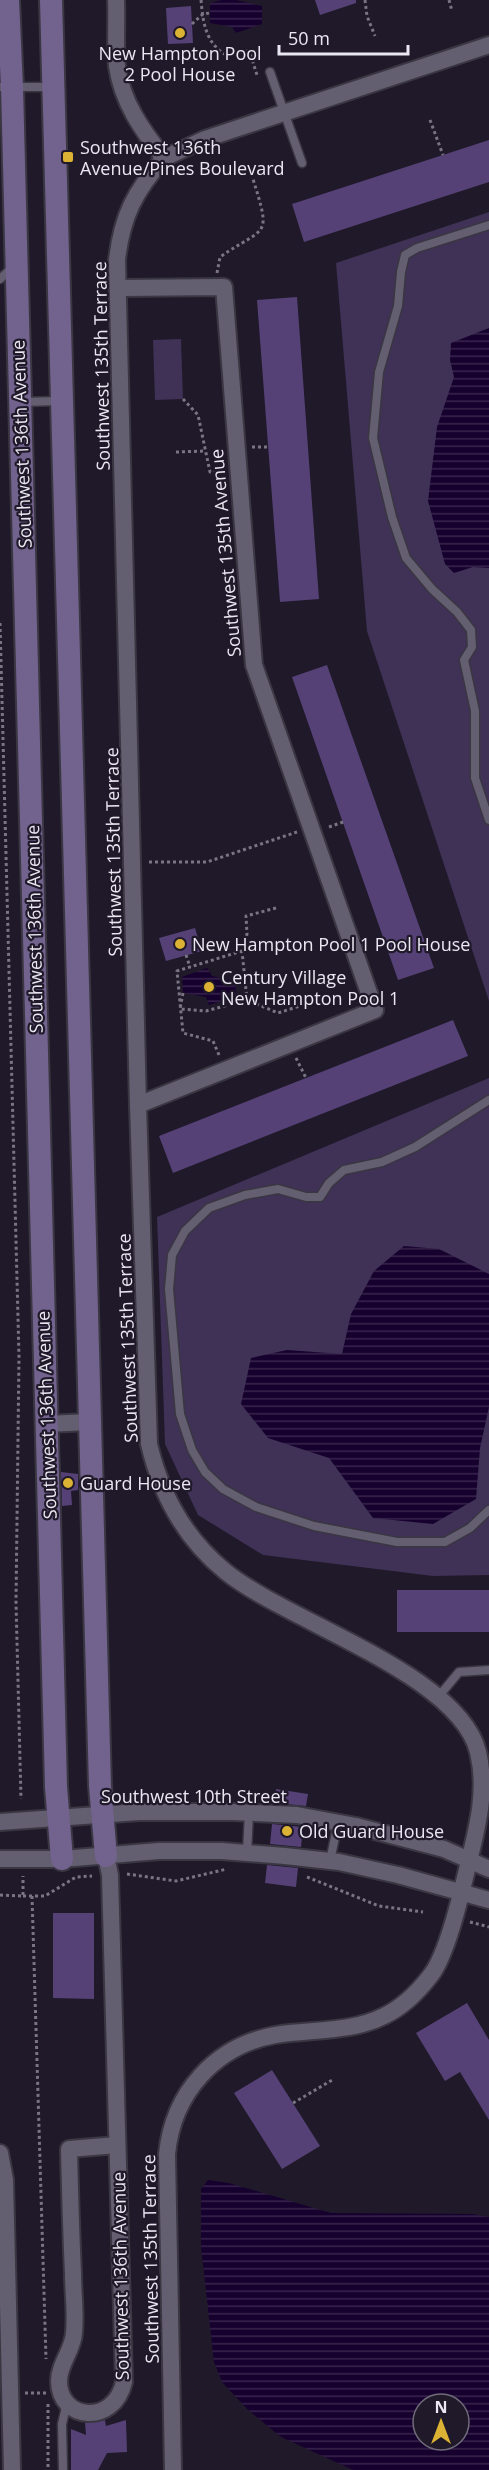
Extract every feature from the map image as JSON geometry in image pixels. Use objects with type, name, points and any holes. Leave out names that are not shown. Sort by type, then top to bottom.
[{"type":"street","name":"Southwest 136th Avenue","points":[[8,0],[6,87],[16,263],[56,1787],[62,1859]]},
{"type":"street","points":[[51,0],[101,1815],[106,1856]]},
{"type":"street","points":[[116,0],[117,67],[122,87],[136,120],[164,158],[205,138],[489,45]]},
{"type":"street","name":"Southwest 135th Terrace","points":[[164,158],[143,181],[124,221],[117,260],[138,1105],[149,1444],[155,1468],[173,1509],[195,1542],[239,1582],[404,1673],[438,1696],[461,1719],[478,1750],[482,1778],[481,1805],[462,1893],[434,1971],[414,1996],[383,2017],[341,2030],[276,2035],[243,2044],[214,2062],[200,2075],[182,2101],[171,2130],[167,2154],[173,2470]]},
{"type":"street","points":[[119,288],[217,286]]},
{"type":"street","name":"Southwest 135th Avenue","points":[[217,286],[224,286],[254,665],[375,1010],[288,1045]]},
{"type":"street","points":[[138,1105],[288,1045]]},
{"type":"street","points":[[46,1424],[90,1422]]},
{"type":"street","name":"Southwest 10th Street","points":[[0,1822],[139,1812],[297,1815],[338,1822],[444,1849],[489,1869]]},
{"type":"street","points":[[0,1859],[62,1859],[159,1851],[247,1853],[330,1861],[398,1875],[489,1900]]},
{"type":"street","name":"Southwest 136th Avenue","points":[[106,1856],[110,1875],[124,2382],[121,2395],[113,2405],[103,2412],[90,2414],[77,2411],[58,2396],[61,2368],[72,2344],[74,2333],[69,2149],[117,2145]]},
{"type":"street","points":[[0,2152],[5,2201],[12,2470]]},
{"type":"lane","points":[[270,72],[302,163]]},
{"type":"lane","points":[[6,87],[53,87]]},
{"type":"lane","points":[[489,225],[417,248],[405,255],[398,306],[379,372],[373,438],[392,517],[406,558],[471,630],[472,647],[464,660],[474,711],[474,778],[489,820]]},
{"type":"lane","points":[[0,279],[16,263]]},
{"type":"lane","points":[[20,402],[61,401]]},
{"type":"lane","points":[[489,1101],[415,1147],[382,1162],[344,1170],[329,1184],[320,1197],[306,1197],[278,1190],[244,1195],[209,1208],[185,1231],[172,1256],[170,1289],[180,1414],[192,1450],[223,1490],[256,1507],[314,1526],[397,1542],[445,1542],[470,1528],[489,1510]]},
{"type":"lane","points":[[438,1696],[459,1672],[489,1670]]},
{"type":"lane","points":[[247,1853],[249,1813]]},
{"type":"lane","points":[[330,1861],[338,1822]]},
{"type":"lane","points":[[58,2396],[62,2424],[63,2470]]},
{"type":"path","points":[[202,0],[204,30],[220,52],[226,55],[247,51],[250,53],[257,76]]},
{"type":"path","points":[[365,0],[367,16],[375,36]]},
{"type":"path","points":[[449,0],[452,11]]},
{"type":"path","points":[[192,24],[203,14],[210,13]]},
{"type":"path","points":[[429,120],[443,155]]},
{"type":"path","points":[[217,286],[217,268],[220,257],[254,237],[264,224],[263,212],[253,179]]},
{"type":"path","points":[[183,399],[198,416],[210,472],[238,471]]},
{"type":"path","points":[[176,452],[206,451]]},
{"type":"path","points":[[0,623],[20,1357],[16,1613],[21,1799]]},
{"type":"path","points":[[132,863],[207,862],[310,828]]},
{"type":"path","points":[[247,1000],[242,951],[247,934],[246,916],[276,908]]},
{"type":"path","points":[[225,1070],[213,1041],[183,1033],[177,971],[242,951]]},
{"type":"path","points":[[186,955],[190,967]]},
{"type":"path","points":[[180,1009],[183,993]]},
{"type":"path","points":[[180,1009],[206,1011],[247,1000],[278,1013],[309,1003]]},
{"type":"path","points":[[288,1045],[306,1078]]},
{"type":"path","points":[[125,1874],[176,1881],[236,1867]]},
{"type":"path","points":[[23,1871],[23,1896]]},
{"type":"path","points":[[298,1873],[379,1906],[423,1912]]},
{"type":"path","points":[[0,1896],[45,1896],[76,1877],[92,1876]]},
{"type":"path","points":[[32,1896],[46,2359]]},
{"type":"path","points":[[470,1922],[489,1927]]},
{"type":"path","points":[[293,2103],[334,2079]]},
{"type":"path","points":[[21,2394],[58,2396],[48,2470]]},
{"type":"shaded area","points":[[236,0],[262,6],[262,24],[236,33],[232,27],[210,23],[210,3]]},
{"type":"shaded area","points":[[489,212],[489,1001],[367,631],[336,263]]},
{"type":"shaded area","points":[[489,328],[489,568],[473,567],[454,573],[445,564],[428,501],[437,427],[454,377],[450,360],[451,343]]},
{"type":"shaded area","points":[[181,339],[183,399],[155,400],[153,340]]},
{"type":"shaded area","name":"Century Village New Hampton Pool 1","points":[[207,968],[212,976],[235,981],[236,997],[209,1005],[206,997],[183,993],[182,977]]},
{"type":"shaded area","points":[[489,1078],[489,1575],[433,1576],[263,1555],[198,1515],[165,1444],[157,1217]]},
{"type":"shaded area","points":[[404,1246],[439,1249],[489,1274],[489,1407],[480,1448],[476,1499],[433,1524],[373,1518],[329,1458],[268,1438],[241,1404],[251,1358],[287,1350],[342,1354],[351,1314],[374,1271]]},
{"type":"shaded area","points":[[208,2180],[229,2183],[331,2213],[472,2214],[489,2217],[489,2470],[353,2470],[281,2437],[247,2409],[222,2382],[214,2362],[201,2247],[201,2189]]},
{"type":"building","points":[[315,0],[356,0],[356,3],[320,15]]},
{"type":"building","name":"New Hampton Pool 2 Pool House","points":[[191,6],[193,43],[168,44],[166,8]]},
{"type":"building","points":[[489,140],[489,182],[304,242],[292,204]]},
{"type":"building","points":[[297,297],[319,599],[280,602],[257,300]]},
{"type":"building","points":[[327,665],[434,968],[398,980],[292,677]]},
{"type":"building","name":"New Hampton Pool 1 Pool House","points":[[195,928],[202,951],[166,961],[159,938]]},
{"type":"building","points":[[453,1020],[468,1056],[173,1173],[159,1136]]},
{"type":"building","points":[[61,1472],[78,1474],[78,1490],[71,1491],[72,1505],[62,1506]]},
{"type":"building","points":[[397,1590],[489,1590],[489,1632],[397,1632]]},
{"type":"building","points":[[276,1789],[308,1794],[306,1806],[275,1803]]},
{"type":"building","points":[[272,1824],[303,1827],[301,1847],[270,1844]]},
{"type":"building","points":[[267,1865],[298,1868],[296,1887],[265,1883]]},
{"type":"building","points":[[53,1913],[94,1913],[94,1999],[53,1998]]},
{"type":"building","points":[[467,2003],[489,2040],[489,2120],[460,2072],[445,2081],[416,2033]]},
{"type":"building","points":[[272,2070],[320,2146],[282,2169],[234,2093]]},
{"type":"building","points":[[105,2420],[106,2426],[126,2420],[127,2452],[107,2453],[98,2470],[71,2470],[71,2429],[86,2435],[85,2423]]},
{"type":"place","name":"New Hampton Pool 2 Pool House","points":[[180,33]]},
{"type":"place","name":"Southwest 136th Avenue/Pines Boulevard","points":[[68,157]]},
{"type":"place","name":"New Hampton Pool 1 Pool House","points":[[180,944]]},
{"type":"place","name":"Century Village New Hampton Pool 1","points":[[209,987]]},
{"type":"place","name":"Guard House","points":[[68,1483]]},
{"type":"place","name":"Old Guard House","points":[[287,1831]]}]
